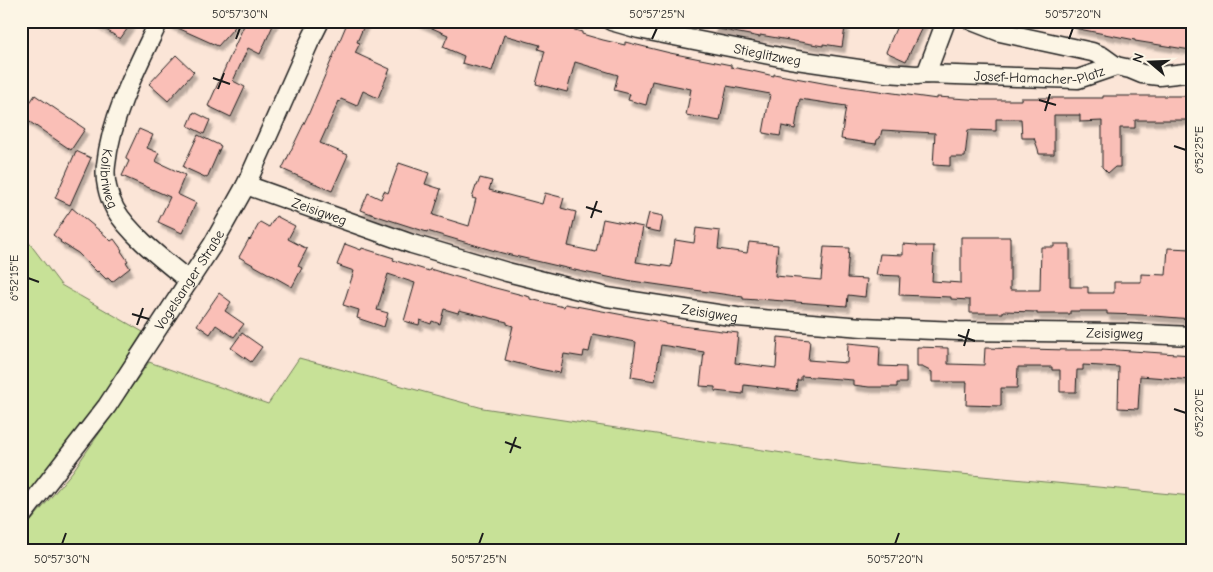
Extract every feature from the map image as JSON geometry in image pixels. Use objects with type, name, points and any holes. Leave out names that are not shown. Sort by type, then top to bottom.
[{"type":"street","name":"Kolibriweg","points":[[158,21],[122,102],[113,130],[105,166],[107,190],[115,209],[128,226],[155,253],[189,281]]},
{"type":"street","name":"Vogelsanger Straße","points":[[21,517],[107,406],[213,244],[246,185],[320,21]]},
{"type":"street","name":"Stieglitzweg","points":[[611,21],[640,25],[790,59],[886,74],[926,74]]},
{"type":"street","points":[[926,74],[946,21]]},
{"type":"street","name":"Josef-Hamacher-Platz","points":[[972,21],[1000,32],[1092,52],[1102,56],[1116,66]]},
{"type":"street","points":[[1116,66],[1142,74],[1158,76],[1192,74]]},
{"type":"street","name":"Josef-Hamacher-Platz","points":[[926,74],[1078,79],[1116,66]]},
{"type":"street","name":"Zeisigweg","points":[[246,185],[412,244],[507,272],[616,298],[737,317],[862,327],[1192,336]]},
{"type":"green space","points":[[21,232],[61,285],[143,332],[100,400],[21,505]]},
{"type":"green space","points":[[299,358],[483,408],[856,464],[1192,496],[1192,551],[21,551],[21,533],[73,471],[149,362],[268,404]]},
{"type":"building","points":[[93,21],[133,21],[120,39]]},
{"type":"building","points":[[169,21],[240,21],[218,46],[169,24]]},
{"type":"building","points":[[246,21],[275,21],[260,54],[248,48],[233,81],[245,87],[231,117],[208,106]]},
{"type":"building","points":[[348,21],[366,21],[357,42],[360,43],[355,53],[390,69],[378,98],[363,91],[357,106],[341,99],[339,101],[320,143],[348,155],[332,191],[282,169],[309,113]]},
{"type":"building","points":[[416,21],[542,21],[603,40],[625,45],[625,42],[774,76],[774,74],[828,84],[937,99],[937,97],[1021,100],[1021,98],[1103,98],[1103,96],[1192,96],[1192,120],[1135,120],[1135,128],[1120,128],[1120,167],[1115,167],[1108,173],[1102,167],[1102,121],[1080,122],[1080,115],[1054,115],[1054,154],[1039,154],[1034,138],[1022,138],[1021,119],[996,119],[996,131],[968,130],[965,157],[950,157],[950,166],[933,165],[935,133],[882,130],[876,144],[841,139],[846,106],[800,99],[795,129],[782,126],[780,136],[763,133],[770,94],[727,86],[720,121],[686,115],[691,89],[652,81],[646,105],[628,100],[630,94],[614,90],[618,75],[575,62],[567,92],[536,84],[545,51],[538,49],[540,45],[504,35],[492,71],[462,63],[464,56],[443,47],[448,35]]},
{"type":"building","points":[[714,21],[846,21],[842,47],[823,44],[823,46],[760,35],[760,37],[713,28]]},
{"type":"building","points":[[899,21],[925,21],[906,61],[886,52]]},
{"type":"building","points":[[1075,21],[1132,21],[1149,24],[1149,21],[1192,21],[1192,49],[1135,41],[1074,28]]},
{"type":"building","points":[[176,55],[194,72],[168,101],[149,84]]},
{"type":"building","points":[[35,95],[85,129],[71,150],[21,116]]},
{"type":"building","points":[[194,112],[210,120],[204,134],[188,126]]},
{"type":"building","points":[[139,129],[153,135],[147,148],[159,153],[155,161],[185,175],[177,194],[196,203],[182,233],[158,222],[170,197],[122,176],[129,161],[126,157]]},
{"type":"building","points":[[198,135],[221,146],[207,178],[183,167]]},
{"type":"building","points":[[76,151],[91,158],[70,205],[55,198]]},
{"type":"building","points":[[399,163],[429,173],[425,184],[441,189],[433,215],[469,226],[476,199],[472,198],[480,178],[492,181],[489,190],[542,204],[545,193],[564,198],[561,208],[576,212],[568,246],[596,252],[603,219],[643,227],[636,262],[671,267],[675,240],[694,243],[696,228],[720,231],[718,249],[747,253],[749,242],[778,245],[775,276],[821,280],[824,247],[849,248],[847,278],[867,279],[865,297],[848,295],[847,306],[743,299],[743,297],[632,282],[502,253],[427,232],[361,210],[368,193],[381,199],[384,191],[388,193]]},
{"type":"building","points":[[72,208],[111,241],[114,239],[128,261],[126,262],[130,268],[112,282],[97,272],[78,253],[60,242],[53,235]]},
{"type":"building","points":[[649,213],[663,216],[660,232],[645,229]]},
{"type":"building","points":[[276,216],[295,226],[288,239],[307,249],[298,266],[302,268],[292,287],[239,257],[260,222],[269,227]]},
{"type":"building","points":[[961,237],[1010,237],[1010,290],[1040,290],[1041,247],[1054,247],[1054,244],[1070,244],[1070,287],[1088,287],[1088,293],[1114,293],[1114,282],[1141,282],[1141,274],[1166,275],[1168,248],[1192,249],[1192,319],[1107,314],[1107,311],[1070,311],[1070,314],[1003,311],[1003,313],[970,313],[970,300],[951,299],[951,297],[899,295],[900,276],[876,275],[880,254],[903,255],[903,244],[934,246],[932,281],[961,283]]},
{"type":"building","points":[[345,244],[394,258],[393,260],[429,271],[430,269],[530,297],[530,299],[564,307],[565,304],[666,324],[738,333],[735,363],[776,368],[778,337],[810,340],[808,360],[847,363],[848,343],[880,346],[879,366],[906,367],[906,383],[897,383],[897,387],[869,387],[853,385],[853,380],[801,376],[801,380],[797,380],[796,391],[744,385],[743,394],[715,391],[715,387],[700,386],[704,352],[661,345],[655,381],[631,377],[636,342],[593,334],[589,352],[584,351],[583,357],[564,354],[560,373],[539,369],[505,360],[513,326],[507,324],[507,322],[459,310],[458,313],[444,309],[440,324],[432,321],[431,324],[420,320],[419,325],[404,321],[415,283],[388,274],[377,310],[388,313],[384,327],[357,318],[359,310],[343,305],[354,271],[337,265]]},
{"type":"building","points":[[219,293],[231,302],[225,311],[244,324],[234,337],[216,325],[210,334],[197,325]]},
{"type":"building","points":[[242,333],[262,347],[251,362],[231,348]]},
{"type":"building","points":[[917,347],[948,348],[948,364],[984,365],[985,348],[1102,349],[1192,355],[1192,380],[1140,376],[1138,409],[1118,408],[1119,367],[1083,365],[1083,370],[1077,370],[1076,392],[1060,392],[1060,370],[1052,370],[1052,367],[1018,367],[1017,388],[1001,388],[1001,406],[966,405],[967,382],[932,382],[932,372],[922,367],[917,367]]}]
